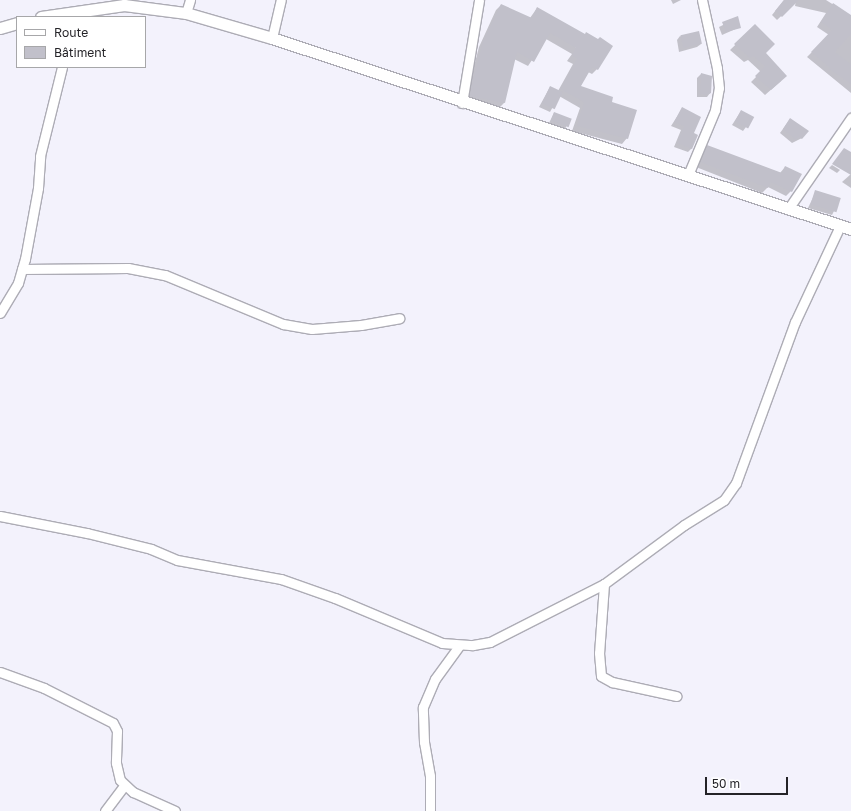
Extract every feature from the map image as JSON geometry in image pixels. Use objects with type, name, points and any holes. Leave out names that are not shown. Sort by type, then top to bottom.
[{"type":"street","points":[[186,13],[190,0]]},
{"type":"street","points":[[272,38],[281,0]]},
{"type":"street","points":[[462,103],[479,0]]},
{"type":"street","points":[[688,175],[715,110],[719,88],[717,68],[702,0]]},
{"type":"street","points":[[58,15],[124,2],[186,13],[272,38],[462,103],[851,229]]},
{"type":"street","points":[[0,28],[16,23]]},
{"type":"street","points":[[0,314],[18,282],[22,269],[38,188],[40,156],[62,68]]},
{"type":"street","points":[[788,209],[851,118]]},
{"type":"street","points":[[0,516],[87,533],[151,549],[177,560],[281,579],[335,598],[442,643],[459,646],[490,642],[604,584],[684,526],[724,500],[736,483],[795,322],[840,226]]},
{"type":"street","points":[[22,269],[128,268],[165,275],[283,324],[312,329],[361,325],[399,318]]},
{"type":"street","points":[[604,584],[599,653],[601,676],[612,682],[676,696]]},
{"type":"street","points":[[430,811],[430,776],[424,742],[423,707],[435,679],[459,646]]},
{"type":"street","points":[[0,672],[44,688],[113,723],[117,731],[117,775],[124,786],[175,811]]},
{"type":"street","points":[[105,811],[124,786]]},
{"type":"building","points":[[784,0],[799,0],[782,17],[775,11]]},
{"type":"building","points":[[833,3],[851,15],[851,34],[835,52],[851,64],[851,84],[829,69],[830,68],[811,52],[832,30],[821,22]]},
{"type":"building","points":[[501,4],[532,18],[537,7],[585,34],[586,32],[598,39],[600,37],[613,46],[598,70],[592,67],[581,86],[613,97],[612,102],[637,110],[628,139],[577,126],[584,102],[560,89],[577,59],[572,55],[576,48],[550,33],[534,62],[517,52],[505,103],[469,96],[483,41]]},
{"type":"building","points":[[738,16],[741,28],[726,32],[722,22]]},
{"type":"building","points":[[755,24],[775,44],[766,53],[787,76],[771,90],[755,76],[765,66],[753,56],[750,58],[734,44]]},
{"type":"building","points":[[699,31],[702,44],[683,48],[680,35]]},
{"type":"building","points":[[701,73],[712,76],[711,93],[707,95],[700,94]]},
{"type":"building","points":[[550,86],[563,92],[555,109],[542,103]]},
{"type":"building","points":[[682,107],[701,117],[694,133],[698,135],[692,149],[677,143],[684,126],[674,122]]},
{"type":"building","points":[[741,110],[754,117],[748,129],[735,121]]},
{"type":"building","points":[[554,112],[572,119],[569,127],[551,120]]},
{"type":"building","points":[[790,118],[809,131],[802,139],[799,137],[796,140],[783,129]]},
{"type":"building","points":[[707,145],[782,173],[785,166],[802,174],[792,192],[771,182],[768,188],[700,162]]},
{"type":"building","points":[[844,148],[851,152],[851,175],[832,164]]},
{"type":"building","points":[[815,190],[841,198],[836,212],[811,204]]}]
